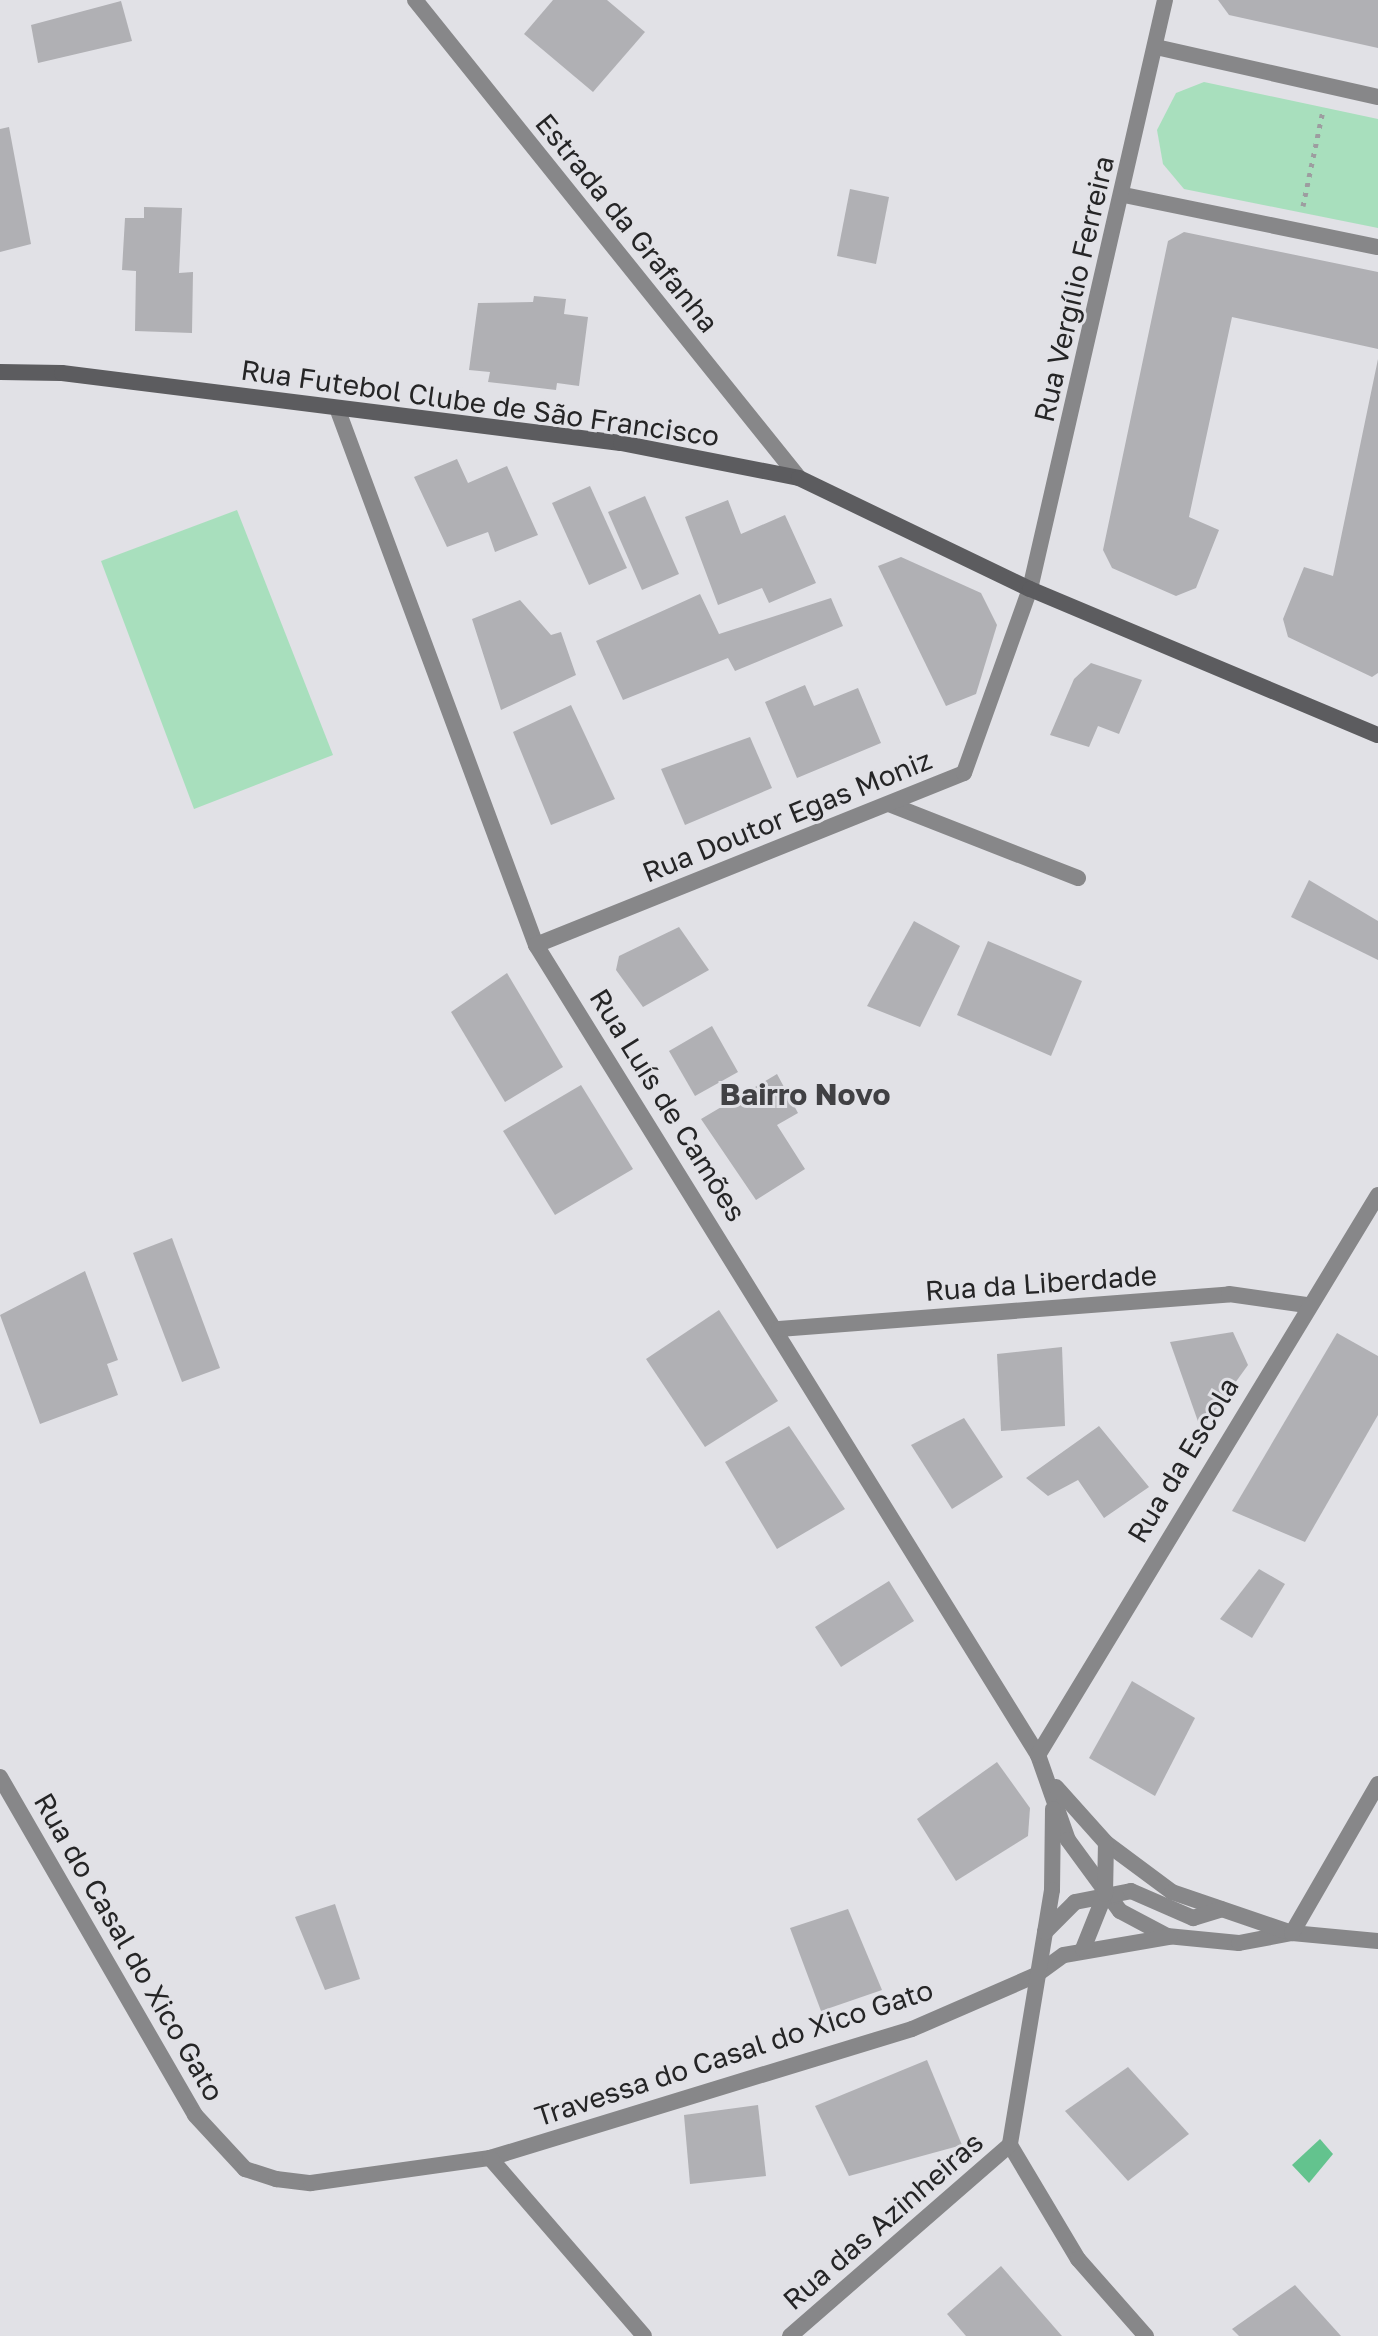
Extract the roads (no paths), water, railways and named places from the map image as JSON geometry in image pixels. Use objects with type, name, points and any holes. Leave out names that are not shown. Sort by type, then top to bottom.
[{"type":"street","name":"Estrada da Grafanha","points":[[415,0],[799,478]]},
{"type":"street","name":"Rua Vergílio Ferreira","points":[[1030,589],[1124,195],[1165,0]]},
{"type":"street","points":[[1156,47],[1378,97]]},
{"type":"street","points":[[1124,195],[1378,247]]},
{"type":"street","name":"Rua Futebol Clube de São Francisco","points":[[0,372],[62,373],[621,443],[799,478],[1030,589],[1378,735]]},
{"type":"street","name":"Rua Luís de Camões","points":[[337,408],[536,945],[779,1329],[1038,1755],[1052,1783]]},
{"type":"street","name":"Rua Doutor Egas Moniz","points":[[536,945],[964,773],[1030,589]]},
{"type":"street","points":[[889,804],[1078,878]]},
{"type":"street","name":"Rua da Escola","points":[[1038,1755],[1306,1305],[1378,1195]]},
{"type":"street","name":"Rua da Liberdade","points":[[779,1329],[1229,1294],[1306,1305]]},
{"type":"street","name":"Rua do Casal do Xico Gato","points":[[0,1777],[195,2115],[245,2169],[311,2183],[490,2158]]},
{"type":"street","points":[[1052,1783],[1106,1843],[1172,1892],[1292,1933],[1378,1941]]},
{"type":"street","points":[[1052,1783],[1068,1840],[1105,1894],[1120,1911],[1171,1937]]},
{"type":"street","points":[[1052,1783],[1052,1890],[1010,2145],[1078,2259],[1146,2336]]},
{"type":"street","points":[[1106,1843],[1105,1894],[1083,1949],[1171,1937],[1239,1943],[1292,1933],[1378,1784]]},
{"type":"street","points":[[1044,1933],[1075,1902],[1105,1894],[1131,1891],[1193,1918],[1222,1909]]},
{"type":"street","name":"Travessa do Casal do Xico Gato","points":[[490,2158],[912,2029],[1036,1975],[1083,1949]]},
{"type":"street","name":"Rua das Azinheiras","points":[[790,2336],[1010,2145]]},
{"type":"street","points":[[490,2158],[644,2336]]},
{"type":"district","name":"Bairro Novo","points":[[805,1094]]}]
